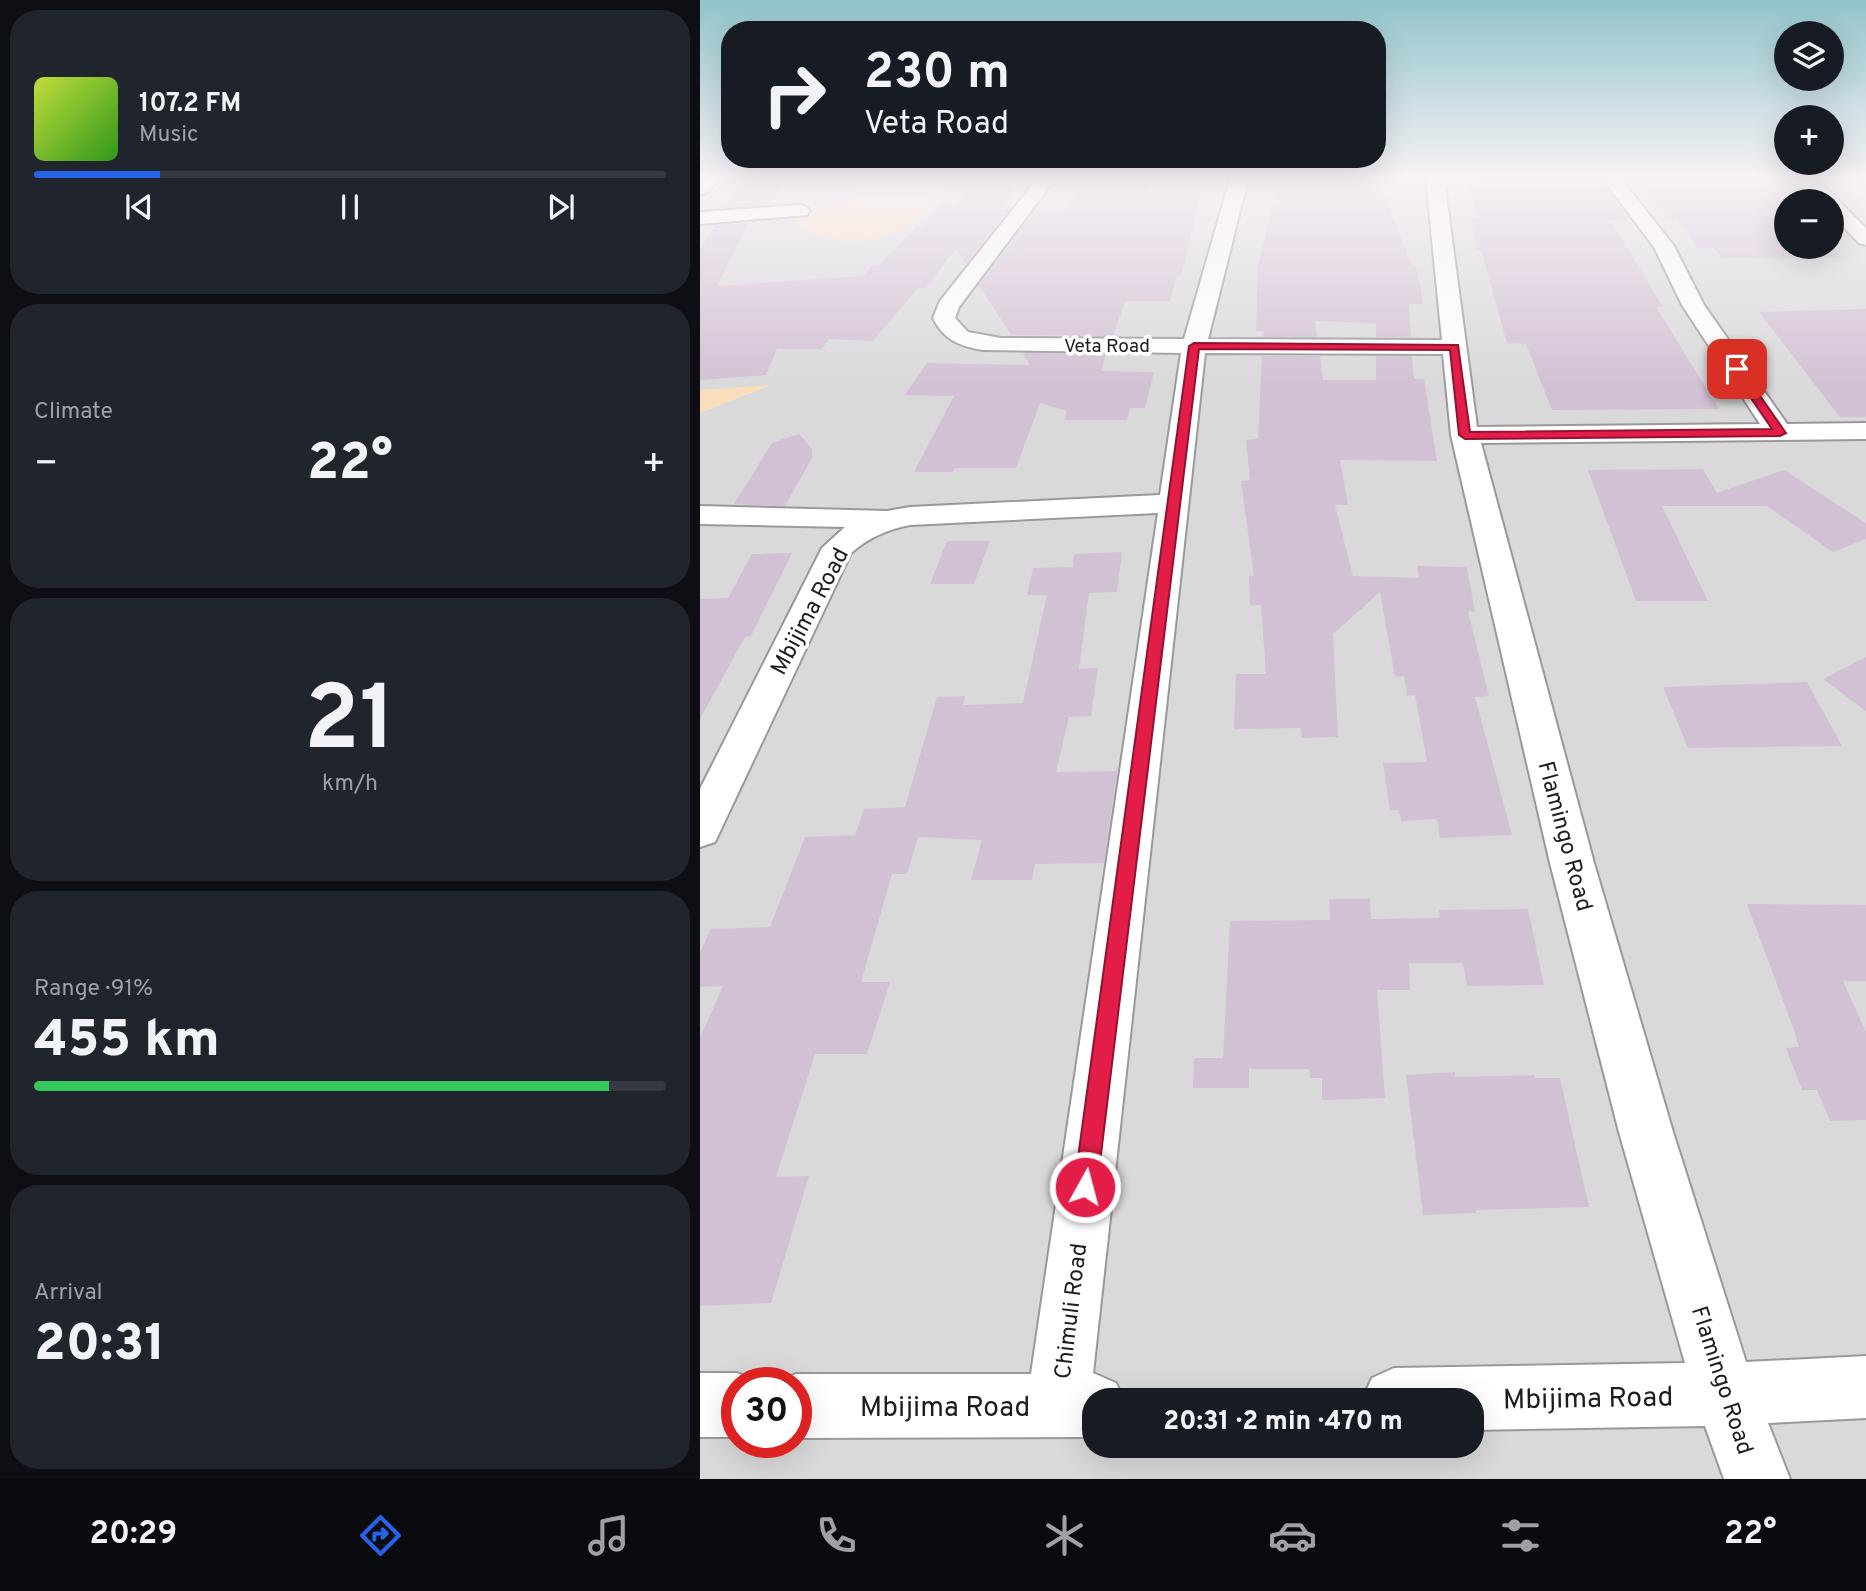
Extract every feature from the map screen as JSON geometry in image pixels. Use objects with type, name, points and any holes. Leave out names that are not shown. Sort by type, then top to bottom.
[{"type":"street","name":"Veta Road","points":[[992,248],[948,306],[944,318],[953,334],[968,341],[1001,345],[1455,347]]},
{"type":"street","name":"Chimuli Road","points":[[1076,1406],[1172,503],[1194,346],[1220,248]]},
{"type":"street","name":"Flamingo Road","points":[[1443,248],[1465,435],[1572,863],[1646,1132],[1725,1394],[1757,1479]]},
{"type":"street","points":[[1665,248],[1693,305],[1780,433]]},
{"type":"street","points":[[1465,435],[1866,431]]},
{"type":"street","name":"Mbijima Road","points":[[700,830],[838,548],[850,536],[887,519],[910,516],[1172,503]]},
{"type":"street","points":[[700,515],[887,519]]},
{"type":"street","name":"Mbijima Road","points":[[1484,1398],[1725,1394],[1866,1387]]},
{"type":"street","points":[[700,1405],[721,1405]]},
{"type":"street","name":"Mbijima Road","points":[[812,1406],[1076,1406]]},
{"type":"shaded area","points":[[700,248],[1774,248],[1774,259],[1844,259],[1844,248],[1866,248],[1866,1479],[700,1479]]},
{"type":"shaded area","points":[[771,385],[700,413],[700,390]]},
{"type":"building","points":[[702,248],[736,248],[717,286],[863,276],[873,265],[879,265],[896,248],[956,248],[926,288],[918,288],[873,341],[829,339],[822,349],[777,349],[766,375],[700,380]]},
{"type":"building","points":[[956,248],[979,248],[966,264]]},
{"type":"building","points":[[1007,248],[1188,248],[1170,301],[1125,301],[1113,336],[1011,335],[979,285]]},
{"type":"building","points":[[1262,248],[1405,248],[1412,266],[1415,266],[1421,288],[1422,304],[1409,304],[1411,337],[1376,337],[1376,323],[1315,321],[1317,337],[1263,337],[1264,331],[1256,331],[1258,266]]},
{"type":"building","points":[[1627,248],[1663,307],[1656,307],[1719,409],[1552,410],[1526,344],[1507,343],[1481,250],[1477,250]]},
{"type":"building","points":[[1714,248],[1774,248],[1774,258],[1722,258]]},
{"type":"building","points":[[1866,309],[1866,417],[1840,417],[1759,312]]},
{"type":"building","points":[[1023,353],[1106,354],[1101,371],[1154,372],[1145,408],[1130,408],[1127,420],[1065,420],[1067,411],[1040,403],[1016,468],[955,468],[953,472],[914,472],[954,396],[905,395],[927,363],[1030,365]]},
{"type":"building","points":[[1262,356],[1320,356],[1323,380],[1376,380],[1376,356],[1412,356],[1414,379],[1424,379],[1437,461],[1340,460],[1348,505],[1335,505],[1353,576],[1419,578],[1417,566],[1467,567],[1475,612],[1468,611],[1489,696],[1475,697],[1512,835],[1440,838],[1437,819],[1401,821],[1399,810],[1390,811],[1383,763],[1427,762],[1415,695],[1407,696],[1404,676],[1395,677],[1380,592],[1333,634],[1338,737],[1302,738],[1301,728],[1234,729],[1236,674],[1266,674],[1261,605],[1250,605],[1249,576],[1254,576],[1241,481],[1250,480],[1246,440],[1258,439]]},
{"type":"building","points":[[799,434],[812,449],[812,458],[785,506],[734,504],[772,443]]},
{"type":"building","points":[[1703,469],[1717,493],[1784,470],[1866,523],[1866,539],[1833,552],[1767,506],[1662,506],[1708,601],[1636,601],[1588,470]]},
{"type":"building","points":[[947,541],[990,541],[974,584],[930,584]]},
{"type":"building","points":[[1122,552],[1117,592],[1089,593],[1079,669],[1098,668],[1091,716],[1069,717],[1056,772],[1117,771],[1104,863],[1035,864],[1032,880],[971,880],[982,840],[918,837],[907,874],[892,874],[861,982],[890,982],[867,1054],[815,1054],[776,1177],[809,1176],[771,1303],[700,1306],[700,1038],[723,986],[700,987],[700,952],[711,929],[770,927],[805,837],[855,835],[864,809],[905,807],[937,697],[965,696],[963,705],[1023,703],[1047,595],[1027,595],[1033,568],[1073,567],[1074,554]]},
{"type":"building","points":[[792,553],[751,636],[745,637],[700,719],[700,599],[728,598],[752,554]]},
{"type":"building","points":[[1866,657],[1866,711],[1823,679]]},
{"type":"building","points":[[1807,682],[1842,746],[1688,748],[1663,687]]},
{"type":"building","points":[[1329,899],[1370,899],[1371,919],[1440,918],[1439,910],[1528,909],[1544,985],[1467,986],[1463,963],[1409,963],[1410,990],[1377,990],[1385,1098],[1322,1100],[1322,1078],[1310,1078],[1309,1069],[1249,1069],[1249,1088],[1193,1088],[1194,1058],[1223,1058],[1230,921],[1330,920]]},
{"type":"building","points":[[1747,904],[1866,905],[1866,981],[1843,981],[1866,1032],[1866,1120],[1830,1121],[1817,1090],[1802,1090],[1786,1048],[1799,1047],[1794,1030]]},
{"type":"building","points":[[1455,1072],[1455,1077],[1534,1075],[1535,1078],[1560,1078],[1589,1207],[1476,1210],[1476,1213],[1423,1215],[1406,1075]]},
{"type":"route","points":[[1085,1187],[1194,346],[1455,347],[1465,435],[1780,433],[1737,369]]}]
